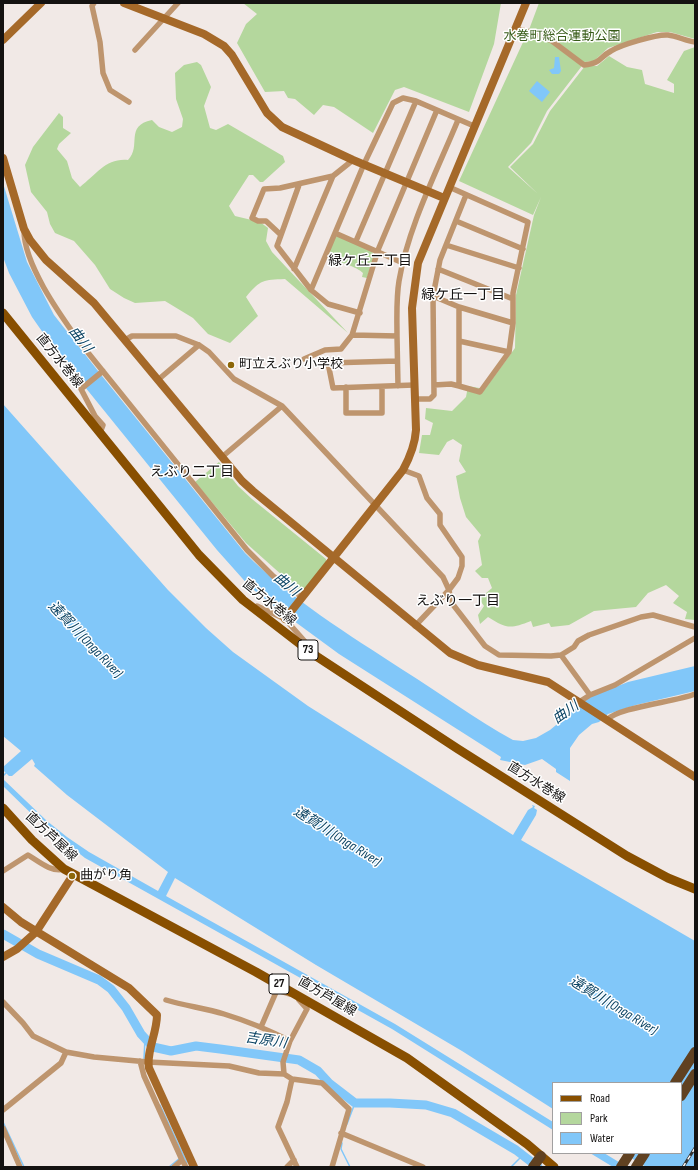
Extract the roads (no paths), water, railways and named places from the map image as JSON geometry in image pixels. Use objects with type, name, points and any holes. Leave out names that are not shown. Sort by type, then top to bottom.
[{"type":"highway","points":[[676,1082],[695,1052]]},
{"type":"highway","points":[[682,1094],[695,1074]]},
{"type":"highway","points":[[621,1167],[629,1154]]},
{"type":"highway","points":[[636,1167],[644,1154]]},
{"type":"main road","name":"直方水巻線","points":[[3,313],[199,554],[243,600],[313,654],[458,749],[627,856],[668,878],[695,889]]},
{"type":"main road","name":"直方芦屋線","points":[[3,808],[32,840],[64,869],[73,875],[155,916],[296,994],[419,1066],[538,1161],[554,1167]]},
{"type":"street","points":[[3,40],[41,3]]},
{"type":"street","points":[[94,3],[92,6],[100,42],[103,73],[110,90],[128,102]]},
{"type":"street","points":[[124,3],[204,34],[224,46],[232,55],[267,114],[282,127],[353,160],[444,198]]},
{"type":"street","points":[[135,50],[178,3]]},
{"type":"street","points":[[285,620],[403,470],[415,443],[412,308],[415,278],[423,248],[526,3]]},
{"type":"street","points":[[516,29],[536,33],[552,41],[584,65],[596,64],[610,51],[657,36],[669,35],[695,42]]},
{"type":"street","points":[[311,290],[364,164],[393,103],[403,98],[416,101],[474,126]]},
{"type":"street","points":[[356,241],[416,101]]},
{"type":"street","points":[[304,359],[325,350],[341,349],[352,335],[360,313],[378,250],[437,110]]},
{"type":"street","points":[[398,386],[396,301],[403,263],[408,243],[428,191],[458,120]]},
{"type":"street","points":[[3,158],[24,229],[37,250],[94,303],[222,457],[253,491],[415,626],[450,653],[463,660],[548,682],[695,777]]},
{"type":"street","points":[[281,235],[266,221],[258,221],[252,218],[264,189],[299,185],[333,176],[353,160]]},
{"type":"street","points":[[294,269],[333,176]]},
{"type":"street","points":[[299,185],[277,246],[311,290],[328,304],[360,313]]},
{"type":"street","points":[[434,385],[450,384],[480,392],[509,352],[513,323],[513,299],[528,222],[449,187]]},
{"type":"street","points":[[415,399],[430,399],[434,395],[433,296],[438,269],[466,195]]},
{"type":"street","points":[[456,221],[523,248]]},
{"type":"street","points":[[24,229],[23,240],[29,256],[56,310],[103,372],[247,550],[273,576],[302,598]]},
{"type":"street","points":[[335,233],[378,250],[403,263]]},
{"type":"street","points":[[446,245],[519,268]]},
{"type":"street","points":[[438,269],[513,299]]},
{"type":"street","points":[[433,296],[459,307],[513,323]]},
{"type":"street","points":[[459,307],[460,386]]},
{"type":"street","points":[[352,335],[397,336]]},
{"type":"street","points":[[125,340],[132,336],[176,336],[199,345],[209,352],[234,379],[282,406],[332,461],[376,504],[443,577],[449,590],[451,602],[476,636],[492,652],[499,655],[520,656],[561,655],[574,647],[578,641],[589,635],[641,616],[653,615],[695,627]]},
{"type":"street","points":[[459,341],[509,352]]},
{"type":"street","points":[[159,380],[199,345]]},
{"type":"street","points":[[397,361],[328,363],[333,388],[414,385]]},
{"type":"street","points":[[100,433],[103,425],[95,416],[81,389],[103,372]]},
{"type":"street","points":[[346,387],[346,413],[382,413],[382,386]]},
{"type":"street","points":[[222,457],[282,406]]},
{"type":"street","points":[[403,470],[418,476],[427,498],[440,514],[440,525],[462,557],[462,571],[449,590],[415,626]]},
{"type":"street","points":[[243,600],[251,602],[263,610],[285,620],[304,642],[314,649],[313,654]]},
{"type":"street","points":[[580,702],[590,694],[615,685],[695,638]]},
{"type":"street","points":[[561,655],[590,694]]},
{"type":"street","points":[[607,720],[610,716],[635,708],[684,698],[695,694]]},
{"type":"street","points":[[3,871],[28,855],[52,869],[58,871],[64,869]]},
{"type":"street","points":[[3,957],[16,949],[34,934],[73,875]]},
{"type":"street","points":[[3,907],[34,934],[129,988],[157,1015],[154,1039],[145,1061],[144,1076],[186,1167]]},
{"type":"street","points":[[261,1027],[277,990],[285,994],[296,994],[308,1009],[284,1055],[282,1062],[284,1074]]},
{"type":"street","points":[[166,1000],[223,1014],[261,1027],[290,1041]]},
{"type":"street","points":[[3,1002],[24,1023],[33,1036],[66,1052],[94,1057],[229,1066],[259,1073],[284,1074],[292,1079],[322,1083],[349,1109],[332,1167]]},
{"type":"street","points":[[3,1110],[61,1063],[66,1052]]},
{"type":"street","points":[[145,1061],[194,1167]]},
{"type":"street","points":[[292,1079],[287,1102],[278,1127],[297,1167]]},
{"type":"street","points":[[3,1128],[20,1167]]},
{"type":"street","points":[[341,1133],[423,1167]]},
{"type":"street","points":[[174,1167],[182,1160]]},
{"type":"street","points":[[287,1167],[294,1160]]},
{"type":"water","points":[[555,57],[559,57],[561,71],[559,74],[552,74],[549,70],[554,68]]},
{"type":"water","points":[[537,81],[550,92],[542,102],[529,91]]},
{"type":"water","points":[[3,183],[27,262],[54,315],[245,553],[282,586],[321,616],[471,715],[513,740],[523,741],[536,738],[550,730],[590,697],[628,682],[695,666],[695,691],[636,705],[608,714],[599,722],[592,724],[579,735],[570,748],[570,781],[556,772],[556,769],[542,759],[525,765],[500,760],[501,757],[339,654],[279,610],[250,587],[217,550],[55,350],[32,317],[9,273],[3,257]]},
{"type":"water","name":"遠賀川 (Onga River)","points":[[3,404],[168,590],[206,628],[233,652],[308,706],[513,835],[528,810],[533,807],[532,805],[535,806],[534,808],[537,810],[536,815],[521,840],[695,941],[695,1167],[646,1167],[625,1154],[682,1154],[682,1082],[552,1082],[552,1108],[462,1051],[316,965],[175,878],[166,896],[395,1024],[552,1121],[552,1129],[392,1029],[85,858],[43,825],[3,786],[3,779],[47,821],[67,837],[89,852],[158,891],[168,872],[67,795],[34,766],[35,764],[32,759],[12,776],[9,776],[3,770],[3,767],[21,751],[3,736]]},
{"type":"water","points":[[592,1154],[606,1154],[627,1167],[613,1167]]},
{"type":"waterway","points":[[3,776],[7,772]]},
{"type":"waterway","name":"吉原川","points":[[3,934],[38,954],[99,980],[111,989],[126,1008],[141,1034],[153,1047],[171,1051],[196,1046],[299,1060],[318,1071],[329,1083],[355,1103],[426,1105],[453,1113],[516,1150],[538,1167]]},
{"type":"waterway","points":[[144,1059],[145,1038]]},
{"type":"waterway","points":[[347,1124],[355,1103]]},
{"type":"waterway","points":[[160,1105],[187,1163]]},
{"type":"waterway","points":[[3,1122],[24,1167]]},
{"type":"waterway","points":[[342,1143],[341,1149],[350,1167]]},
{"type":"waterway","points":[[511,1167],[523,1155]]},
{"type":"waterway","points":[[169,1167],[180,1158]]},
{"type":"railway","points":[[683,1167],[695,1148]]},
{"type":"place","name":"町立えぶり小学校","points":[[231,365]]},
{"type":"place","name":"曲がり角","points":[[72,876]]},
{"type":"district","name":"緑ケ丘二丁目","points":[[370,261]]},
{"type":"district","name":"緑ケ丘一丁目","points":[[463,295]]},
{"type":"district","name":"えぶり二丁目","points":[[192,472]]},
{"type":"district","name":"えぶり一丁目","points":[[458,601]]},
{"type":"park label","name":"水巻町総合運動公園","points":[[562,37]]},
{"type":"water label","name":"曲川","points":[[80,340]]},
{"type":"water label","name":"曲川","points":[[286,585]]},
{"type":"water label","name":"曲川","points":[[566,713]]}]
